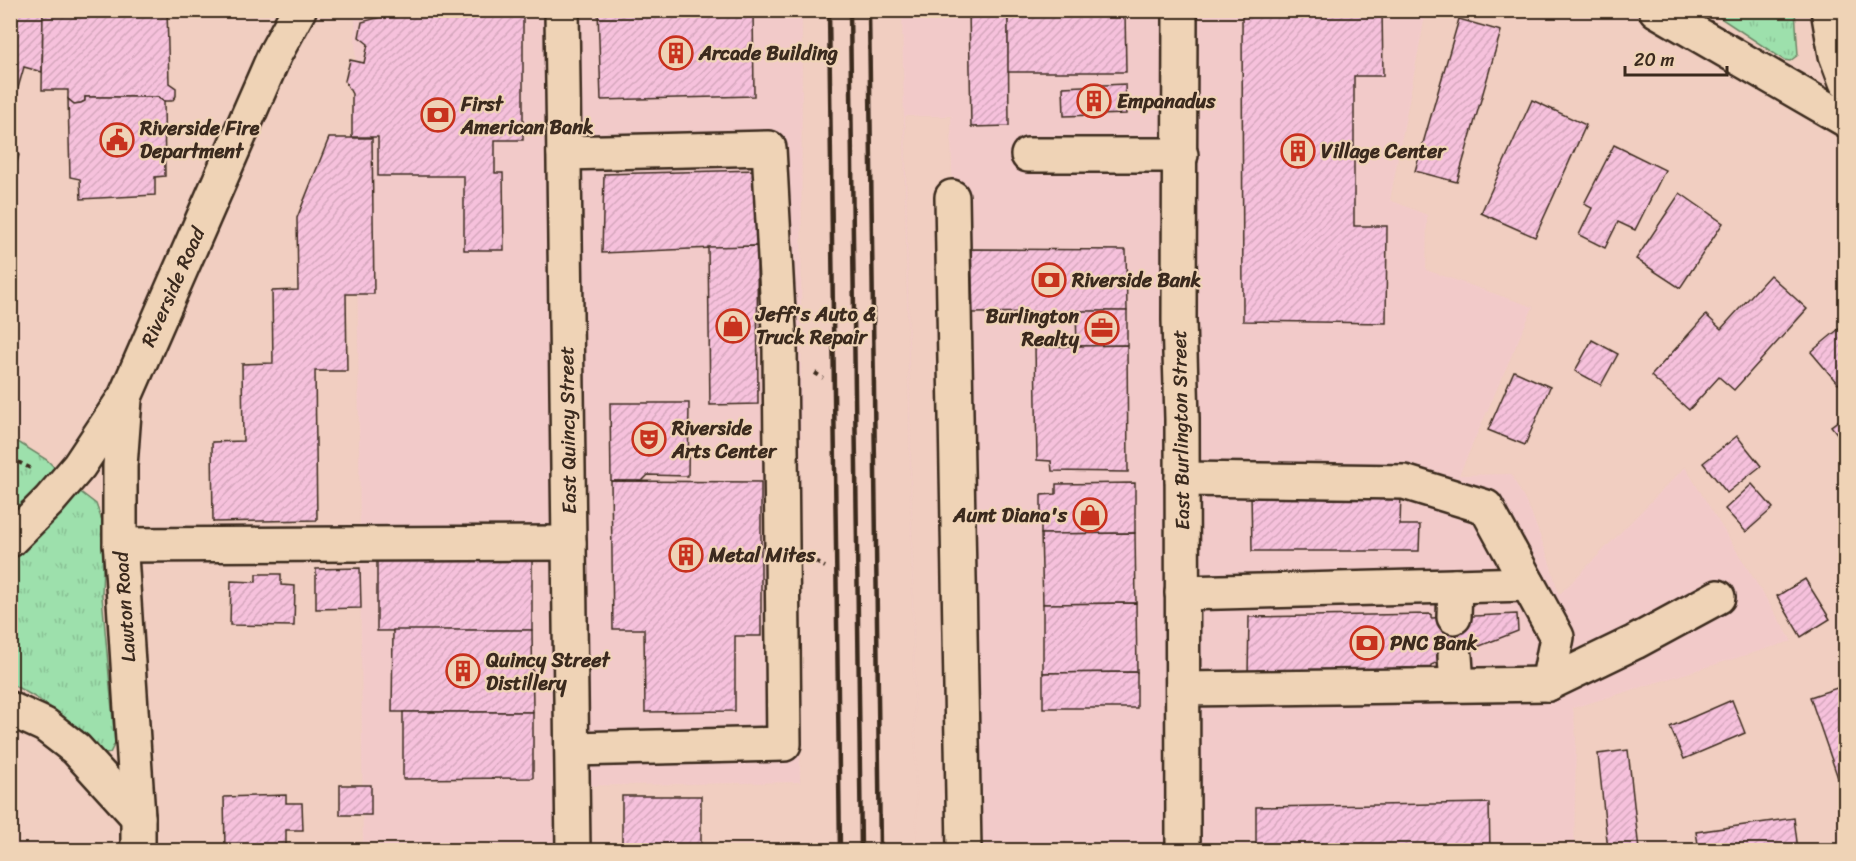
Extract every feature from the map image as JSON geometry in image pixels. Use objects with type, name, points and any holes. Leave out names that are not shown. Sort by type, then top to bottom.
[{"type":"street","name":"Riverside Road","points":[[10,540],[49,501],[79,466],[125,397],[275,54],[299,10]]},
{"type":"street","name":"East Quincy Street","points":[[562,10],[573,850]]},
{"type":"street","name":"East Burlington Street","points":[[1180,10],[1179,320],[1183,850]]},
{"type":"street","points":[[1656,10],[1845,120]]},
{"type":"street","points":[[1828,10],[1836,55],[1845,82]]},
{"type":"street","points":[[564,153],[769,148],[780,349],[783,744],[572,749]]},
{"type":"street","points":[[1028,155],[1181,155]]},
{"type":"street","points":[[952,196],[964,850]]},
{"type":"street","name":"Lawton Road","points":[[125,397],[120,466],[120,545],[138,818],[138,850]]},
{"type":"street","points":[[1182,479],[1404,482],[1486,507],[1557,637],[1548,684]]},
{"type":"street","points":[[120,545],[569,543]]},
{"type":"street","points":[[1182,593],[1454,602],[1528,584]]},
{"type":"street","points":[[1183,689],[1456,670],[1548,684],[1635,642],[1718,597]]},
{"type":"street","points":[[10,709],[45,725],[76,749],[138,818]]},
{"type":"shaded area","points":[[353,11],[802,11],[800,782],[567,786],[571,850],[363,850],[355,18]]},
{"type":"shaded area","points":[[902,11],[1426,11],[1390,200],[1427,215],[1426,270],[1533,307],[1459,475],[1511,474],[1531,512],[1559,595],[1685,467],[1792,641],[1573,708],[1576,737],[1574,850],[964,850],[951,116],[905,116],[917,850]]},
{"type":"green space","points":[[1710,11],[1795,11],[1798,55],[1790,61],[1784,60]]},
{"type":"green space","points":[[10,437],[47,460],[74,487],[96,504],[104,526],[102,596],[115,743],[110,753],[105,754],[100,751],[59,713],[11,684]]},
{"type":"building","points":[[10,10],[43,10],[42,72],[24,67],[10,116]]},
{"type":"building","points":[[43,10],[167,10],[169,83],[176,88],[176,96],[172,101],[164,101],[158,97],[85,97],[85,101],[74,104],[68,99],[68,90],[42,90]]},
{"type":"building","name":"First American Bank","points":[[406,10],[523,10],[523,140],[495,140],[495,173],[503,173],[504,250],[464,250],[464,176],[378,176],[378,137],[352,137],[352,94],[345,81],[350,60],[364,63],[368,44],[359,37],[362,22]]},
{"type":"building","name":"Arcade Building","points":[[598,10],[753,10],[754,96],[601,100]]},
{"type":"building","points":[[969,10],[1008,10],[1009,126],[971,127]]},
{"type":"building","points":[[1008,10],[1125,10],[1126,72],[1008,72]]},
{"type":"building","name":"Village Center","points":[[1242,10],[1382,10],[1383,76],[1354,76],[1354,226],[1387,226],[1386,323],[1243,321]]},
{"type":"building","points":[[1459,19],[1501,31],[1457,182],[1415,171]]},
{"type":"building","name":"Empanadus","points":[[1125,84],[1126,114],[1064,116],[1063,87]]},
{"type":"building","name":"Riverside Fire Department","points":[[85,97],[158,97],[164,101],[165,176],[155,177],[155,195],[81,199],[80,179],[70,177],[68,99],[74,104],[85,101]]},
{"type":"building","points":[[1532,100],[1586,125],[1535,237],[1481,213]]},
{"type":"building","points":[[329,138],[372,138],[374,294],[346,294],[347,371],[315,371],[317,520],[213,522],[212,442],[243,441],[242,364],[273,363],[272,291],[298,290],[297,218]]},
{"type":"building","points":[[1614,145],[1665,170],[1635,230],[1618,222],[1605,248],[1579,235],[1592,208],[1584,204]]},
{"type":"building","points":[[10,152],[19,155],[10,187]]},
{"type":"building","points":[[757,170],[757,246],[602,253],[604,174]]},
{"type":"building","points":[[1680,193],[1723,223],[1680,288],[1636,259]]},
{"type":"building","name":"Jeff's Auto & Truck Repair","points":[[757,246],[758,404],[710,405],[708,247]]},
{"type":"building","name":"Riverside Bank","points":[[971,249],[1126,250],[1127,311],[973,313]]},
{"type":"building","points":[[1770,275],[1807,309],[1734,390],[1719,377],[1689,410],[1651,376],[1706,315],[1721,329]]},
{"type":"building","name":"Burlington Realty","points":[[1076,311],[1127,311],[1127,345],[1077,346]]},
{"type":"building","points":[[1846,323],[1846,378],[1838,384],[1811,352]]},
{"type":"building","points":[[1592,340],[1618,354],[1601,385],[1575,371]]},
{"type":"building","points":[[1127,345],[1128,472],[1052,471],[1051,461],[1037,460],[1035,347]]},
{"type":"building","points":[[1514,371],[1550,387],[1525,445],[1488,430]]},
{"type":"building","name":"Riverside Arts Center","points":[[610,403],[689,403],[688,476],[648,475],[642,481],[611,481]]},
{"type":"building","points":[[1846,415],[1846,445],[1831,426]]},
{"type":"building","points":[[1737,436],[1761,466],[1727,493],[1703,463]]},
{"type":"building","name":"Metal Mites","points":[[611,481],[761,482],[761,636],[735,636],[735,711],[645,712],[644,629],[613,629]]},
{"type":"building","points":[[1135,483],[1135,533],[1041,534],[1041,495],[1056,494],[1056,484]]},
{"type":"building","points":[[1752,484],[1773,508],[1746,532],[1725,509]]},
{"type":"building","points":[[1251,493],[1401,493],[1400,525],[1420,525],[1419,551],[1252,551]]},
{"type":"building","points":[[1135,533],[1136,603],[1043,604],[1041,534]]},
{"type":"building","points":[[377,559],[532,559],[532,630],[377,631]]},
{"type":"building","points":[[360,568],[361,608],[316,609],[316,569]]},
{"type":"building","points":[[256,574],[281,574],[281,585],[295,586],[294,626],[230,625],[231,581],[256,582]]},
{"type":"building","points":[[1805,579],[1830,619],[1801,637],[1777,596]]},
{"type":"building","points":[[1136,603],[1137,672],[1043,673],[1043,604]]},
{"type":"building","name":"PNC Bank","points":[[1431,614],[1431,618],[1517,614],[1518,631],[1431,665],[1430,674],[1248,675],[1249,617]]},
{"type":"building","name":"Quincy Street Distillery","points":[[393,630],[532,630],[533,712],[392,712]]},
{"type":"building","points":[[1137,672],[1137,708],[1043,708],[1043,673]]},
{"type":"building","points":[[1846,685],[1846,801],[1810,697]]},
{"type":"building","points":[[1732,700],[1745,733],[1684,759],[1670,727]]},
{"type":"building","points":[[403,712],[533,712],[533,778],[403,779]]},
{"type":"building","points":[[1628,750],[1639,850],[1608,850],[1598,754]]},
{"type":"building","points":[[340,785],[371,785],[371,815],[340,815]]},
{"type":"building","points":[[286,795],[286,803],[302,803],[303,830],[286,830],[286,850],[225,850],[224,797]]},
{"type":"building","points":[[622,796],[701,796],[701,844],[622,845]]},
{"type":"building","points":[[1489,803],[1490,850],[1256,850],[1256,807]]},
{"type":"building","points":[[1794,818],[1798,850],[1699,850],[1696,832]]},
{"type":"building","points":[[495,847],[537,847],[537,850],[495,850]]},
{"type":"railway","points":[[829,10],[840,850]]},
{"type":"railway","points":[[850,10],[861,850]]},
{"type":"railway","points":[[869,10],[880,850]]},
{"type":"place","name":"Arcade Building","points":[[676,53]]},
{"type":"place","name":"Empanadus","points":[[1094,101]]},
{"type":"place","name":"First American Bank","points":[[438,115]]},
{"type":"place","name":"Riverside Fire Department","points":[[117,140]]},
{"type":"place","name":"Village Center","points":[[1298,151]]},
{"type":"place","name":"Riverside Bank","points":[[1049,280]]},
{"type":"place","name":"Jeff's Auto & Truck Repair","points":[[733,326]]},
{"type":"place","name":"Burlington Realty","points":[[1102,328]]},
{"type":"place","name":"Riverside Arts Center","points":[[649,439]]},
{"type":"place","name":"Aunt Diana's","points":[[1090,515]]},
{"type":"place","name":"Metal Mites","points":[[686,555]]},
{"type":"place","name":"PNC Bank","points":[[1367,643]]},
{"type":"place","name":"Quincy Street Distillery","points":[[463,671]]}]
